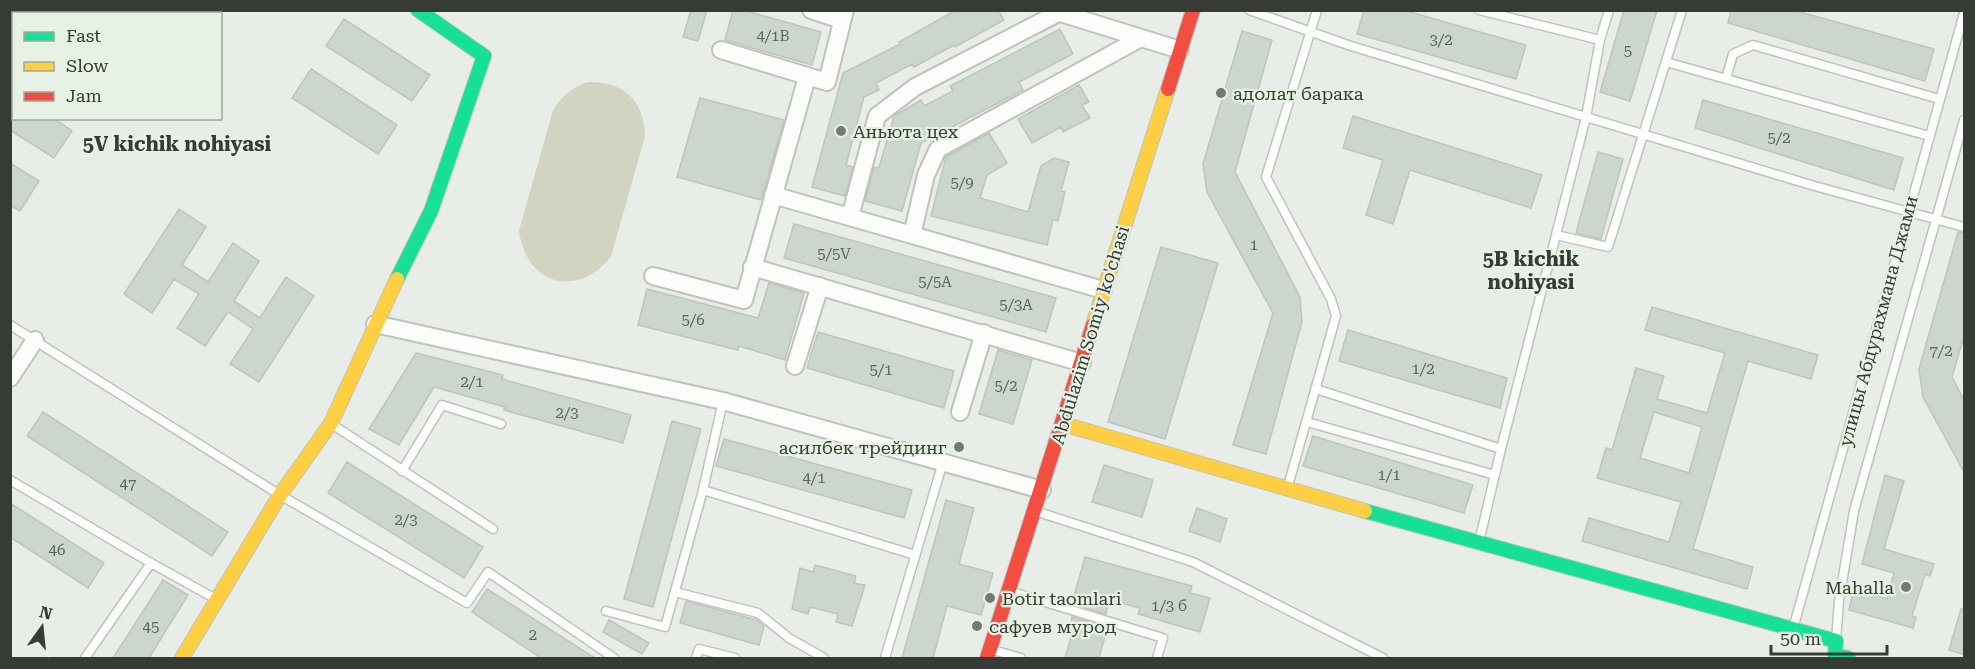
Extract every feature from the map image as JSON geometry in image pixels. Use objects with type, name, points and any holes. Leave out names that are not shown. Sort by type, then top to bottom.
[{"type":"street","points":[[182,658],[219,601],[280,495],[330,423],[360,363],[375,324],[431,211],[484,56],[418,10]]},
{"type":"street","points":[[721,50],[826,82],[843,15],[811,10]]},
{"type":"street","name":"Abdulazim Somiy ko'chasi","points":[[988,654],[1193,10]]},
{"type":"street","points":[[849,217],[877,116],[915,87],[1055,12],[1180,50]]},
{"type":"street","points":[[912,235],[926,176],[938,149],[1141,38]]},
{"type":"street","points":[[653,276],[744,300],[807,77]]},
{"type":"street","points":[[773,195],[1102,290]]},
{"type":"street","points":[[752,267],[1082,363]]},
{"type":"street","points":[[795,366],[820,286]]},
{"type":"street","points":[[375,324],[723,401],[1042,490]]},
{"type":"street","points":[[960,412],[984,333]]},
{"type":"street","points":[[10,378],[35,340]]},
{"type":"street","points":[[1063,424],[1479,544],[1793,629],[1838,653]]},
{"type":"lane","points":[[1249,10],[1351,46],[1644,135],[1811,185],[1965,227]]},
{"type":"lane","points":[[1287,487],[1336,316],[1331,299],[1266,177],[1317,10]]},
{"type":"lane","points":[[1479,10],[1600,40]]},
{"type":"lane","points":[[1479,544],[1586,117],[1600,40],[1609,10]]},
{"type":"lane","points":[[1556,235],[1608,247],[1682,10]]},
{"type":"lane","name":"улицы Абдурахмана Джами","points":[[1793,629],[1939,99],[1965,13]]},
{"type":"lane","points":[[1726,79],[1733,54],[1753,45],[1939,99]]},
{"type":"lane","points":[[1666,62],[1929,136]]},
{"type":"lane","points":[[1838,653],[1839,601],[1854,511],[1965,120]]},
{"type":"lane","points":[[10,325],[280,495],[467,603],[488,572],[614,658]]},
{"type":"lane","points":[[1316,389],[1501,449]]},
{"type":"lane","points":[[606,611],[665,627],[703,490],[723,401]]},
{"type":"lane","points":[[402,471],[442,405],[501,424]]},
{"type":"lane","points":[[1307,422],[1495,475]]},
{"type":"lane","points":[[330,423],[493,529]]},
{"type":"lane","points":[[885,658],[943,462]]},
{"type":"lane","points":[[10,480],[219,601]]},
{"type":"lane","points":[[703,490],[915,555]]},
{"type":"lane","points":[[1035,511],[1193,562],[1383,658]]},
{"type":"lane","points":[[85,658],[151,563]]},
{"type":"lane","points":[[1009,591],[1163,638],[1157,658]]},
{"type":"lane","points":[[675,592],[758,613],[789,638],[824,658]]},
{"type":"lane","points":[[696,658],[699,649],[735,658]]},
{"type":"lane","points":[[988,654],[1021,658]]},
{"type":"green space","points":[[588,82],[612,85],[629,95],[641,112],[645,136],[611,257],[598,270],[583,278],[569,281],[555,280],[542,274],[532,264],[524,249],[519,231],[553,110],[568,93]]},
{"type":"building","points":[[691,10],[707,10],[698,41],[683,37]]},
{"type":"building","points":[[733,10],[743,10],[821,32],[812,65],[725,40]]},
{"type":"building","points":[[956,10],[998,10],[1004,20],[955,47],[954,45],[914,67],[912,64],[876,83],[879,90],[864,97],[846,165],[853,167],[845,196],[812,187],[843,73],[900,44],[899,42]]},
{"type":"building","points":[[1364,10],[1403,10],[1526,45],[1516,79],[1357,34]]},
{"type":"building","points":[[1624,10],[1657,10],[1630,101],[1600,92]]},
{"type":"building","points":[[1731,10],[1793,10],[1934,49],[1925,81],[1728,23]]},
{"type":"building","points":[[344,19],[430,75],[412,101],[326,46]]},
{"type":"building","points":[[1060,29],[1073,54],[1019,82],[1023,90],[921,143],[902,211],[865,201],[874,167],[879,168],[894,116],[921,100],[924,106],[953,91],[950,86]]},
{"type":"building","points":[[1242,31],[1272,40],[1235,172],[1300,297],[1302,322],[1266,454],[1233,445],[1273,313],[1207,192],[1203,164]]},
{"type":"building","points":[[311,69],[397,125],[378,154],[292,98]]},
{"type":"building","points":[[1079,85],[1089,102],[1082,105],[1090,118],[1063,132],[1061,127],[1032,143],[1018,119]]},
{"type":"building","points":[[700,98],[784,120],[761,200],[677,177]]},
{"type":"building","points":[[1703,100],[1903,158],[1894,190],[1695,128]]},
{"type":"building","points":[[1353,116],[1542,175],[1531,208],[1410,170],[1393,224],[1366,215],[1383,160],[1343,148]]},
{"type":"building","points":[[10,118],[12,118],[12,120],[56,120],[72,131],[54,158],[10,130]]},
{"type":"building","points":[[989,133],[1007,163],[987,175],[980,198],[1028,212],[1041,166],[1054,158],[1069,162],[1061,191],[1065,192],[1058,221],[1053,219],[1047,245],[931,216],[946,157]]},
{"type":"building","points":[[1598,152],[1623,159],[1601,239],[1576,233]]},
{"type":"building","points":[[10,163],[39,181],[20,211],[10,205]]},
{"type":"building","points":[[179,209],[206,227],[182,265],[208,282],[233,243],[259,261],[234,301],[260,318],[286,277],[314,296],[259,382],[230,364],[253,329],[228,312],[205,346],[177,328],[199,294],[174,279],[152,313],[124,294]]},
{"type":"building","points":[[794,224],[1056,298],[1046,332],[784,258]]},
{"type":"building","points":[[1958,232],[1965,233],[1965,333],[1952,377],[1965,402],[1965,474],[1923,397],[1919,369]]},
{"type":"building","points":[[1161,247],[1218,263],[1165,439],[1108,422]]},
{"type":"building","points":[[769,283],[804,293],[785,360],[739,346],[738,350],[638,325],[647,289],[758,318]]},
{"type":"building","points":[[1652,307],[1818,355],[1811,379],[1748,361],[1693,549],[1753,567],[1747,589],[1582,541],[1589,518],[1669,542],[1681,502],[1597,478],[1606,448],[1612,450],[1636,368],[1664,376],[1657,399],[1707,413],[1725,353],[1645,330]],"holes":[[[1654,412],[1702,427],[1689,473],[1640,458]]]},
{"type":"building","points":[[1348,330],[1507,378],[1500,408],[1339,361]]},
{"type":"building","points":[[818,332],[954,371],[944,408],[807,368]]},
{"type":"building","points":[[998,350],[1032,360],[1013,424],[979,414]]},
{"type":"building","points":[[416,353],[503,375],[502,379],[631,415],[623,443],[504,410],[505,407],[434,387],[399,445],[369,429]]},
{"type":"building","points":[[43,412],[228,532],[212,556],[27,436]]},
{"type":"building","points":[[672,421],[701,429],[653,607],[624,599]]},
{"type":"building","points":[[1313,436],[1473,485],[1464,513],[1303,466]]},
{"type":"building","points":[[724,439],[912,490],[904,518],[716,466]]},
{"type":"building","points":[[347,462],[483,547],[464,578],[328,493]]},
{"type":"building","points":[[1104,465],[1153,480],[1142,517],[1092,502]]},
{"type":"building","name":"Mahalla","points":[[1885,475],[1904,481],[1884,549],[1934,564],[1930,576],[1925,574],[1912,616],[1916,617],[1913,628],[1849,610],[1854,589],[1887,599],[1894,573],[1862,564]]},
{"type":"building","points":[[946,500],[974,508],[959,564],[993,573],[981,615],[947,606],[933,658],[902,658]]},
{"type":"building","points":[[10,503],[104,563],[88,588],[10,537]]},
{"type":"building","points":[[1197,508],[1227,519],[1220,542],[1189,531]]},
{"type":"building","points":[[1085,557],[1192,586],[1190,593],[1210,598],[1200,632],[1138,614],[1140,608],[1109,600],[1106,614],[1076,605],[1077,601],[1073,600]]},
{"type":"building","points":[[815,565],[856,576],[854,583],[865,585],[852,626],[836,622],[838,614],[810,607],[808,614],[792,609],[800,568],[813,572]]},
{"type":"building","points":[[163,580],[188,595],[149,658],[113,658]]},
{"type":"building","points":[[487,589],[595,658],[541,658],[472,612]]},
{"type":"building","points":[[686,601],[757,620],[764,626],[759,645],[680,623]]},
{"type":"building","points":[[1961,609],[1965,610],[1965,655],[1949,650]]},
{"type":"building","points":[[1072,617],[1102,626],[1101,631],[1106,633],[1099,658],[1065,658],[1075,624],[1071,623]]},
{"type":"building","points":[[609,620],[649,643],[642,654],[603,632]]},
{"type":"traffic: fast","points":[[397,279],[431,211],[484,56],[418,10]]},
{"type":"traffic: fast","points":[[1365,511],[1836,641],[1835,655],[1848,658]]},
{"type":"traffic: slow","points":[[1093,325],[1168,89]]},
{"type":"traffic: slow","points":[[182,658],[280,495],[331,423],[397,279]]},
{"type":"traffic: slow","points":[[1063,424],[1365,511]]},
{"type":"traffic: jam","points":[[1168,89],[1193,10]]},
{"type":"traffic: jam","points":[[987,658],[1093,325]]},
{"type":"place","name":"адолат барака","points":[[1221,93]]},
{"type":"place","name":"Аньюта цех","points":[[841,131]]},
{"type":"place","name":"асилбек трейдинг","points":[[959,447]]},
{"type":"place","name":"Mahalla","points":[[1906,587]]},
{"type":"place","name":"Botir taomlari","points":[[990,598]]},
{"type":"place","name":"сафуев мурод","points":[[977,626]]},
{"type":"district","name":"5V kichik nohiyasi","points":[[177,144]]},
{"type":"district","name":"5B kichik nohiyasi","points":[[1531,270]]}]
